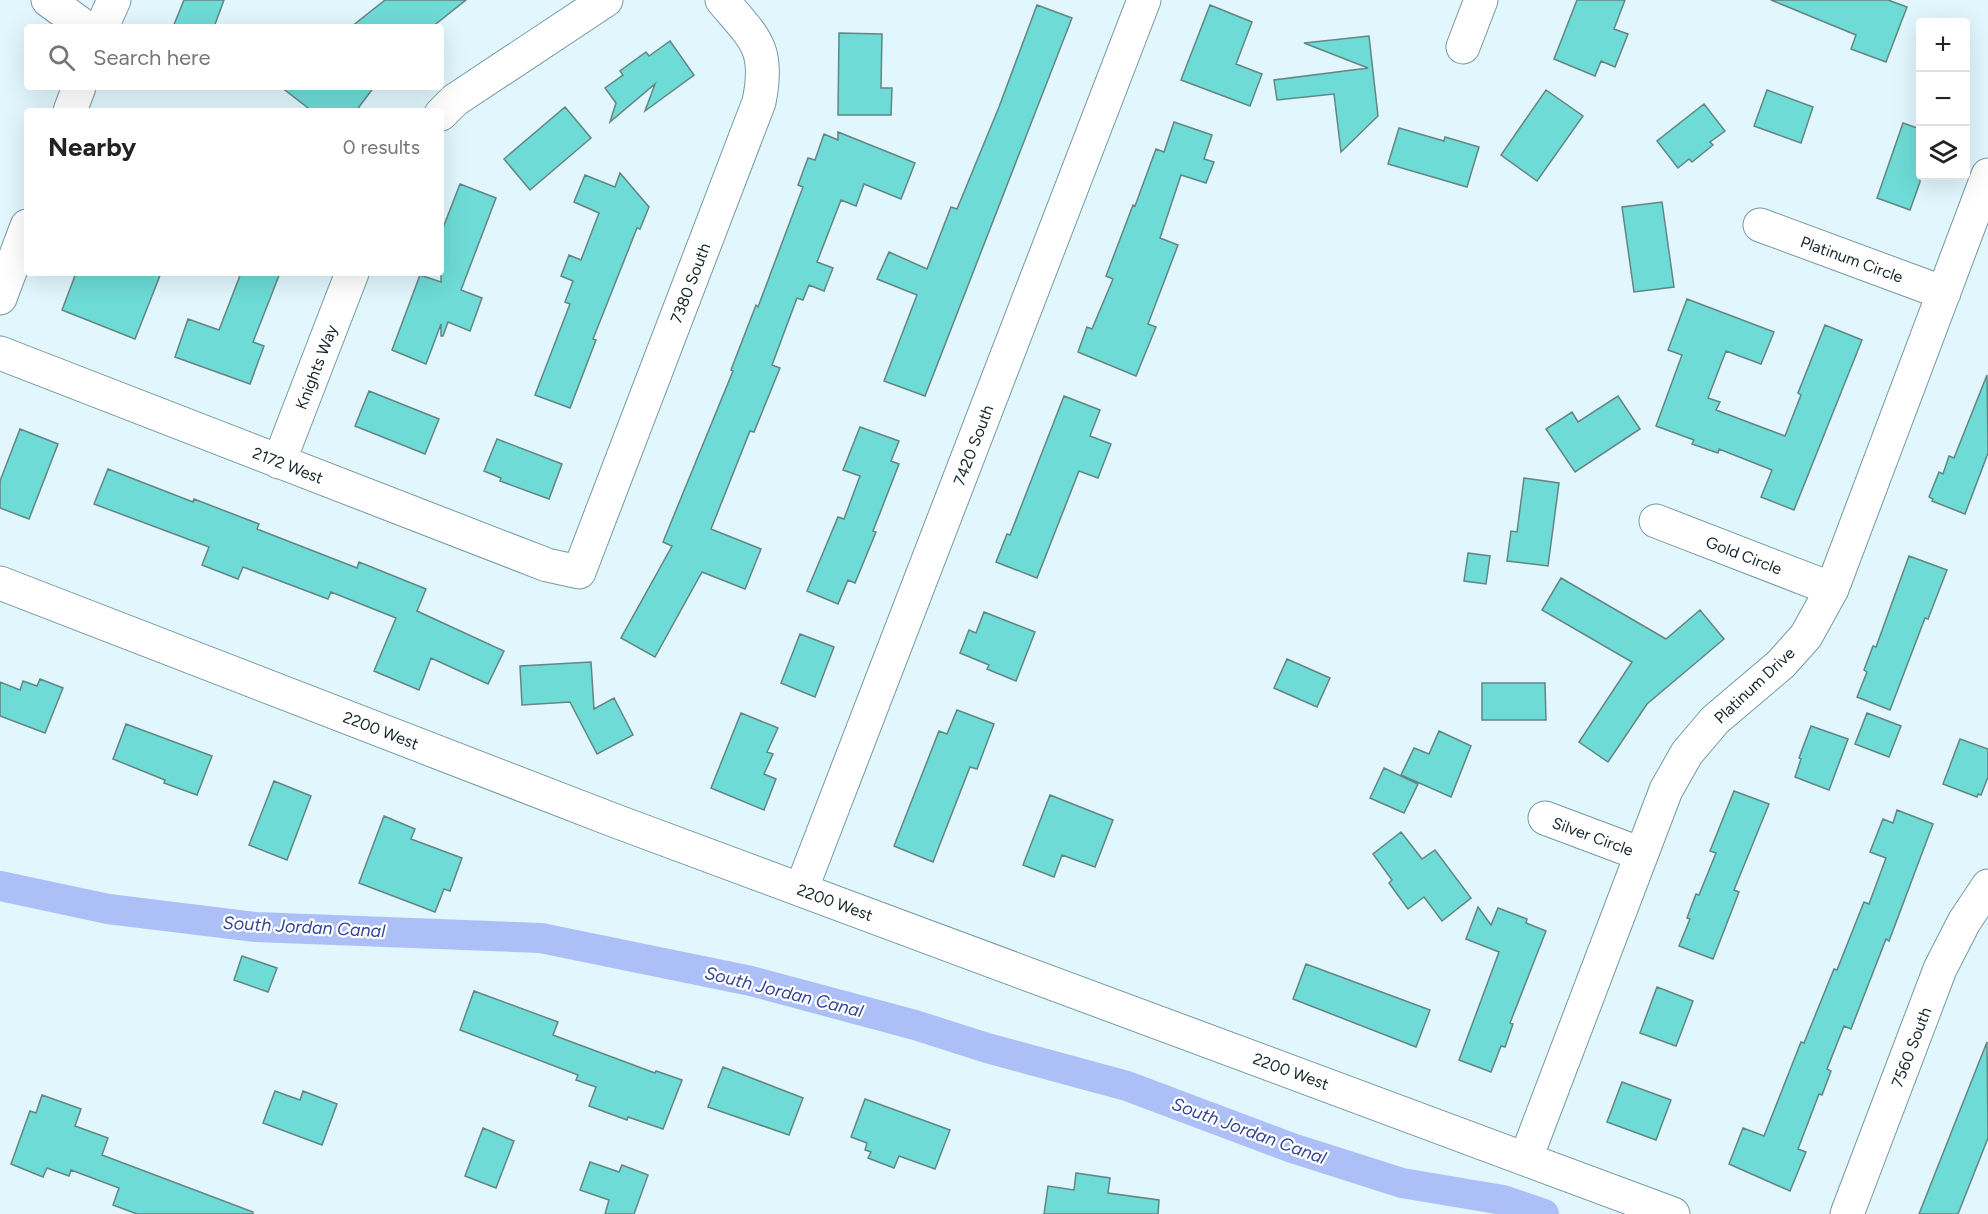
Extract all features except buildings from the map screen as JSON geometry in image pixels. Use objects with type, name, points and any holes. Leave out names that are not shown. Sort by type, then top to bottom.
[{"type":"street","points":[[48,0],[81,24]]},
{"type":"street","points":[[103,24],[114,0]]},
{"type":"street","points":[[444,111],[455,100],[606,0]]},
{"type":"street","name":"7380 South","points":[[579,572],[759,102],[765,77],[762,54],[755,39],[722,0]]},
{"type":"street","name":"7420 South","points":[[801,890],[1144,0]]},
{"type":"street","points":[[1463,47],[1481,0]]},
{"type":"street","points":[[71,108],[78,90]]},
{"type":"street","name":"Platinum Drive","points":[[1526,1158],[1666,790],[1687,753],[1715,720],[1781,664],[1806,636],[1832,589],[1988,175]]},
{"type":"street","name":"Platinum Circle","points":[[1760,225],[1944,293]]},
{"type":"street","points":[[0,298],[24,234]]},
{"type":"street","name":"Knights Way","points":[[279,462],[351,276]]},
{"type":"street","name":"2172 West","points":[[0,353],[547,565],[579,572]]},
{"type":"street","name":"Gold Circle","points":[[1656,521],[1832,589]]},
{"type":"street","name":"2200 West","points":[[0,583],[613,820],[1673,1214]]},
{"type":"street","name":"Silver Circle","points":[[1545,818],[1641,854]]},
{"type":"street","name":"7560 South","points":[[1847,1214],[1940,969],[1964,922],[1988,886]]},
{"type":"waterway","name":"South Jordan Canal","points":[[0,886],[108,909],[256,927],[541,938],[751,981],[1127,1086],[1292,1148],[1402,1183],[1503,1200],[1544,1214]]}]
